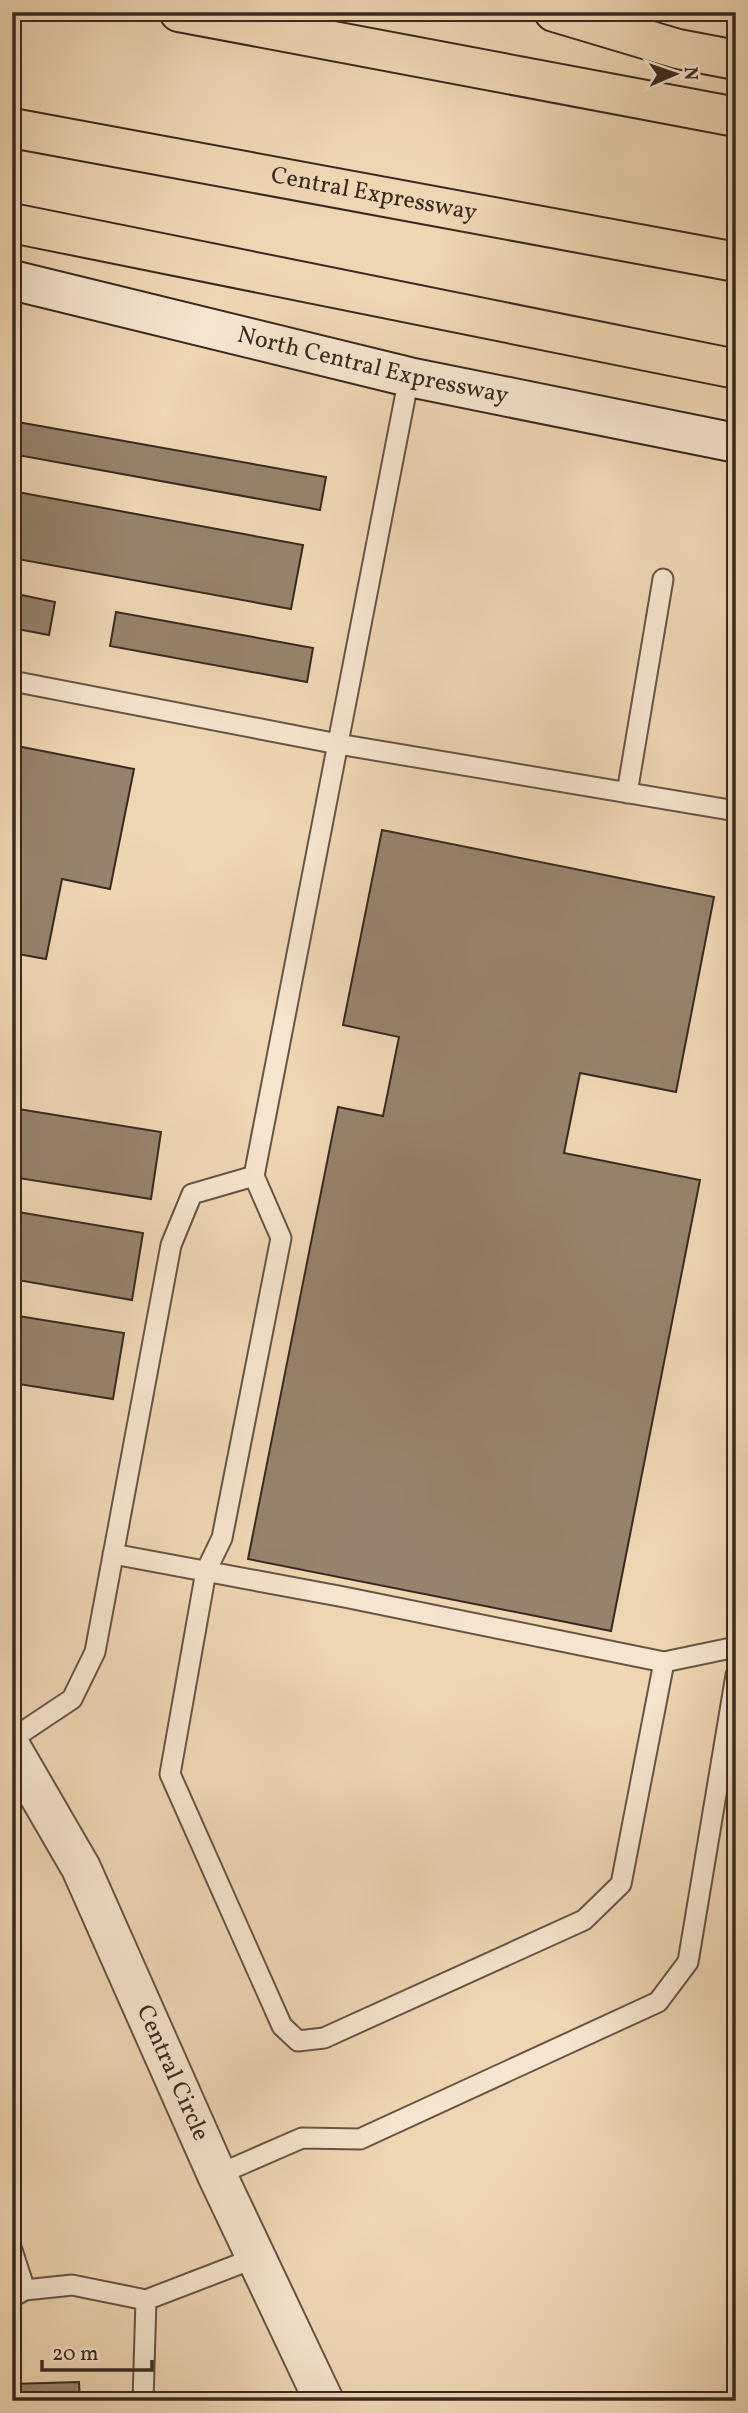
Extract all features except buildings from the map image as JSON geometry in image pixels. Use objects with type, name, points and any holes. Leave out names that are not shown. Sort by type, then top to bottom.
[{"type":"highway","points":[[179,12],[736,117]]},
{"type":"highway","points":[[554,12],[678,49],[736,60]]},
{"type":"highway","name":"Central Expressway","points":[[12,128],[736,262]]},
{"type":"highway","points":[[12,223],[736,369]]},
{"type":"main road","name":"North Central Expressway","points":[[12,280],[408,377],[736,443]]},
{"type":"main road","name":"Central Circle","points":[[12,1749],[81,1868],[217,2175],[324,2401]]},
{"type":"lane","points":[[408,377],[254,1176],[281,1238],[222,1538],[206,1571],[170,1774],[282,2026],[298,2041],[324,2038],[584,1920],[621,1884],[664,1662]]},
{"type":"lane","points":[[626,793],[663,579]]},
{"type":"lane","points":[[12,681],[338,744],[736,811]]},
{"type":"lane","points":[[12,1739],[72,1699],[95,1652],[171,1245],[192,1194],[254,1176]]},
{"type":"lane","points":[[113,1554],[344,1597],[664,1662],[736,1647]]},
{"type":"lane","points":[[217,2175],[302,2138],[360,2140],[658,2003],[688,1962],[736,1675]]},
{"type":"lane","points":[[12,2249],[19,2293],[72,2286],[146,2300],[255,2258]]},
{"type":"lane","points":[[143,2401],[146,2300]]}]
